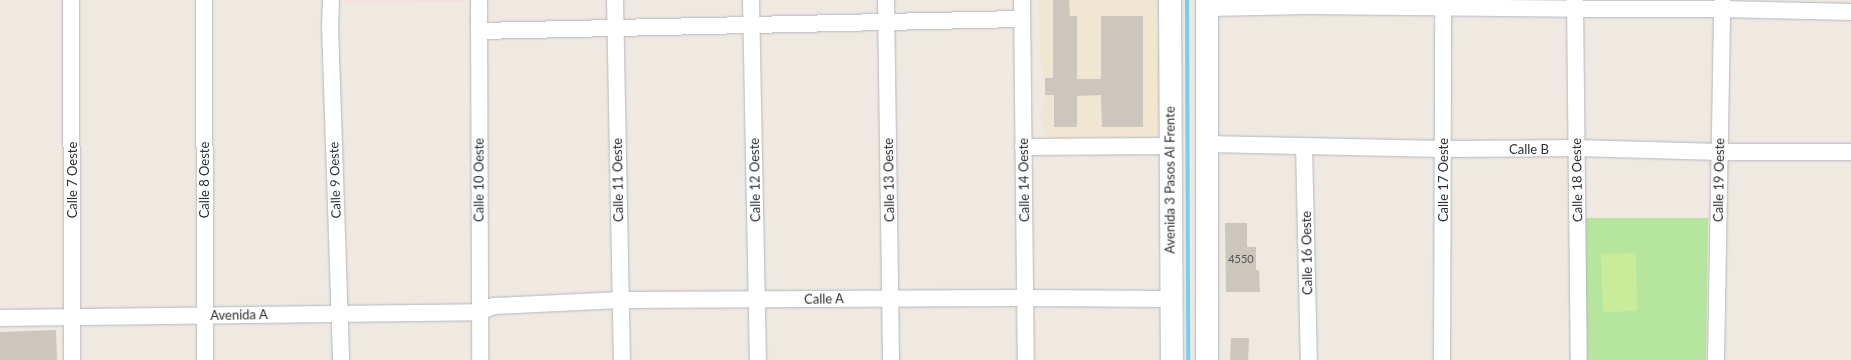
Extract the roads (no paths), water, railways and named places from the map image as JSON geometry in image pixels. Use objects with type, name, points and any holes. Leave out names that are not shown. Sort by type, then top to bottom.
[{"type":"main road","name":"Avenida 3 Pasos Al Frente","points":[[1170,0],[1172,360]]},
{"type":"main road","points":[[1207,4],[1207,360]]},
{"type":"street","name":"Calle 7 Oeste","points":[[71,0],[72,360]]},
{"type":"street","name":"Calle 8 Oeste","points":[[204,0],[205,360]]},
{"type":"street","name":"Calle 9 Oeste","points":[[331,0],[338,313],[341,360]]},
{"type":"street","name":"Calle 10 Oeste","points":[[479,0],[480,360]]},
{"type":"street","name":"Calle 11 Oeste","points":[[614,0],[622,360]]},
{"type":"street","name":"Calle 12 Oeste","points":[[751,0],[758,360]]},
{"type":"street","name":"Calle 13 Oeste","points":[[886,0],[891,360]]},
{"type":"street","name":"Calle 14 Oeste","points":[[1022,0],[1026,360]]},
{"type":"street","points":[[1207,4],[1722,4],[1851,12]]},
{"type":"street","name":"Calle 17 Oeste","points":[[1442,360],[1443,4]]},
{"type":"street","name":"Calle 19 Oeste","points":[[1716,360],[1722,4]]},
{"type":"street","name":"Calle 18 Oeste","points":[[1575,5],[1579,360]]},
{"type":"street","points":[[479,31],[1022,19]]},
{"type":"street","name":"Calle B","points":[[1206,144],[1443,149],[1576,148],[1719,152],[1851,152]]},
{"type":"street","points":[[1023,148],[1170,146]]},
{"type":"street","name":"Calle 16 Oeste","points":[[1304,146],[1309,360]]},
{"type":"street","name":"Calle A","points":[[479,312],[494,306],[621,300],[890,298],[1171,299]]},
{"type":"street","name":"Avenida A","points":[[0,318],[479,312]]},
{"type":"waterway","points":[[1187,0],[1188,360]]}]
